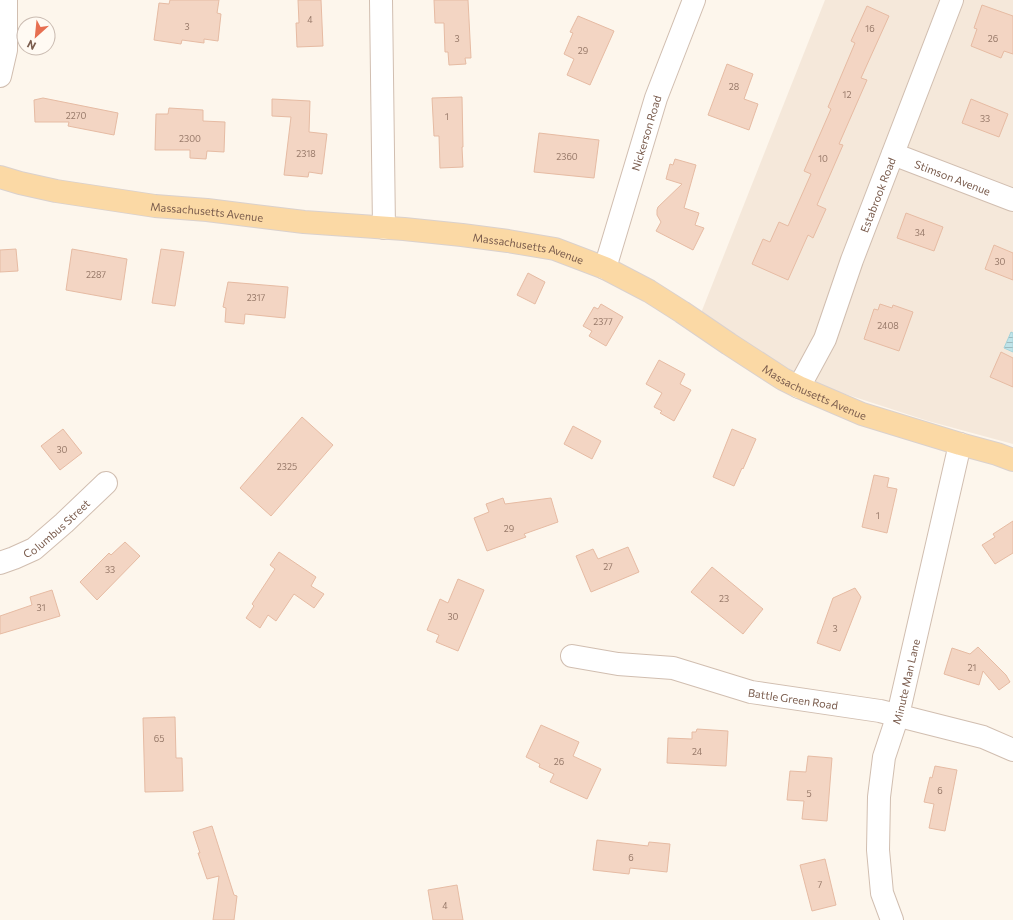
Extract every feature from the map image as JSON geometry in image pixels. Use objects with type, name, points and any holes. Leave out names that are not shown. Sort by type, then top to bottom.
[{"type":"main road","name":"Massachusetts Avenue","points":[[0,177],[56,191],[155,206],[207,210],[304,222],[404,229],[508,241],[555,249],[605,268],[649,291],[783,379],[799,387],[862,414],[1013,460]]},
{"type":"street","points":[[0,76],[6,50],[6,0]]},
{"type":"street","points":[[381,0],[384,228]]},
{"type":"street","name":"Nickerson Road","points":[[605,268],[656,98],[694,0]]},
{"type":"street","name":"Estabrook Road","points":[[799,387],[825,340],[852,260],[952,0]]},
{"type":"street","name":"Stimson Avenue","points":[[893,154],[1013,200]]},
{"type":"street","name":"Minute Man Lane","points":[[892,920],[882,893],[878,850],[879,797],[884,757],[898,715],[960,444]]},
{"type":"street","name":"Columbus Street","points":[[0,563],[34,549],[106,484]]},
{"type":"street","name":"Battle Green Road","points":[[572,656],[618,664],[673,668],[751,692],[880,711],[983,737],[1013,750]]},
{"type":"shaded area","points":[[825,0],[1013,0],[1013,444],[928,421],[830,389],[779,364],[701,313]]},
{"type":"water","points":[[1011,332],[1013,333],[1013,352],[1004,348]]},
{"type":"building","points":[[170,0],[219,0],[217,13],[221,14],[218,41],[204,39],[204,43],[182,40],[181,44],[154,40],[159,3],[169,4]]},
{"type":"building","points":[[298,0],[321,0],[323,46],[297,47],[296,23],[299,23]]},
{"type":"building","points":[[434,0],[468,0],[471,58],[465,58],[466,64],[449,65],[448,52],[445,52],[444,23],[435,23]]},
{"type":"building","points":[[982,5],[1013,16],[1013,54],[1004,51],[1001,58],[971,46],[977,29],[974,28]]},
{"type":"building","points":[[867,6],[889,16],[861,78],[867,80],[839,144],[843,145],[817,205],[826,209],[813,238],[808,235],[788,280],[752,264],[763,239],[770,242],[779,222],[788,226],[811,174],[804,171],[831,109],[828,107],[855,43],[851,41]]},
{"type":"building","points":[[578,16],[614,31],[590,85],[567,75],[574,59],[564,54],[573,33],[570,32]]},
{"type":"building","points":[[727,64],[753,74],[744,99],[758,104],[749,130],[708,115]]},
{"type":"building","points":[[462,97],[463,167],[440,168],[439,136],[434,136],[432,98]]},
{"type":"building","points":[[43,98],[118,113],[114,135],[68,126],[69,122],[35,122],[34,100]]},
{"type":"building","points":[[272,99],[310,101],[309,132],[327,134],[322,174],[309,172],[308,177],[284,175],[291,117],[272,116]]},
{"type":"building","points":[[971,99],[1008,114],[999,137],[962,123]]},
{"type":"building","points":[[169,108],[203,110],[203,121],[225,122],[224,152],[207,151],[206,159],[190,158],[190,150],[155,150],[156,114],[168,114]]},
{"type":"building","points":[[539,133],[599,140],[594,178],[534,172]]},
{"type":"building","points":[[675,159],[696,165],[684,208],[699,213],[695,225],[704,228],[693,250],[656,231],[661,222],[657,215],[658,207],[682,184],[666,179],[670,164],[673,165]]},
{"type":"building","points":[[906,213],[943,227],[934,251],[897,238]]},
{"type":"building","points":[[994,245],[1013,253],[1013,280],[985,269]]},
{"type":"building","points":[[16,249],[18,271],[0,272],[0,250]]},
{"type":"building","points":[[72,249],[127,259],[121,300],[66,290]]},
{"type":"building","points":[[161,249],[184,252],[175,306],[152,303]]},
{"type":"building","points":[[528,273],[545,282],[535,304],[517,295]]},
{"type":"building","points":[[228,282],[288,287],[285,318],[245,314],[244,324],[225,322],[226,308],[223,307]]},
{"type":"building","points":[[601,304],[623,317],[606,346],[589,336],[592,331],[583,326],[594,307],[598,309]]},
{"type":"building","points":[[880,304],[892,308],[893,305],[913,312],[899,351],[864,339],[874,309],[878,310]]},
{"type":"building","points":[[1001,352],[1013,358],[1013,387],[990,377]]},
{"type":"building","points":[[659,360],[685,374],[680,384],[691,390],[674,421],[660,413],[662,411],[654,407],[662,393],[646,384]]},
{"type":"building","points":[[302,417],[333,445],[271,516],[240,488]]},
{"type":"building","points":[[573,426],[601,441],[592,459],[564,444]]},
{"type":"building","points":[[63,429],[82,453],[60,470],[41,446]]},
{"type":"building","points":[[732,429],[756,439],[734,486],[713,477]]},
{"type":"building","points":[[874,475],[889,478],[887,487],[897,489],[887,533],[862,527]]},
{"type":"building","points":[[503,498],[505,504],[551,498],[558,522],[524,534],[526,537],[487,551],[474,518],[489,512],[486,504]]},
{"type":"building","points":[[1013,521],[1013,553],[995,564],[982,545],[995,537],[993,534]]},
{"type":"building","points":[[125,542],[140,556],[97,600],[80,582],[109,553],[111,555]]},
{"type":"building","points":[[628,547],[639,572],[591,592],[576,556],[593,549],[598,559]]},
{"type":"building","points":[[279,552],[316,577],[311,586],[324,594],[314,608],[294,594],[276,621],[268,615],[260,628],[246,618],[254,606],[252,604],[275,569],[270,565]]},
{"type":"building","points":[[712,567],[763,609],[743,634],[691,592]]},
{"type":"building","points":[[458,579],[484,590],[458,651],[436,642],[439,635],[427,630],[440,599],[448,603]]},
{"type":"building","points":[[855,588],[861,597],[840,651],[817,643],[833,598]]},
{"type":"building","points":[[52,590],[60,616],[0,634],[0,616],[32,605],[30,597]]},
{"type":"building","points":[[978,647],[1006,675],[1010,682],[999,690],[983,671],[979,685],[944,674],[952,648],[970,654]]},
{"type":"building","points":[[175,717],[176,758],[182,758],[183,791],[145,792],[143,718]]},
{"type":"building","points":[[541,725],[579,742],[573,756],[601,769],[587,799],[550,782],[554,774],[539,767],[540,764],[526,757]]},
{"type":"building","points":[[697,729],[728,731],[726,766],[667,763],[668,738],[692,739],[692,732],[696,732]]},
{"type":"building","points":[[808,756],[832,758],[827,821],[802,819],[804,801],[787,800],[790,771],[806,772]]},
{"type":"building","points":[[935,766],[957,770],[945,831],[929,828],[934,804],[924,802],[930,777],[932,778]]},
{"type":"building","points":[[212,826],[234,895],[237,896],[234,920],[213,920],[219,876],[207,879],[198,853],[200,853],[193,832]]},
{"type":"building","points":[[597,840],[648,846],[649,842],[670,844],[667,872],[630,868],[629,874],[593,870]]},
{"type":"building","points":[[825,859],[836,905],[812,911],[800,865]]},
{"type":"building","points":[[457,885],[463,920],[433,920],[428,890]]}]
